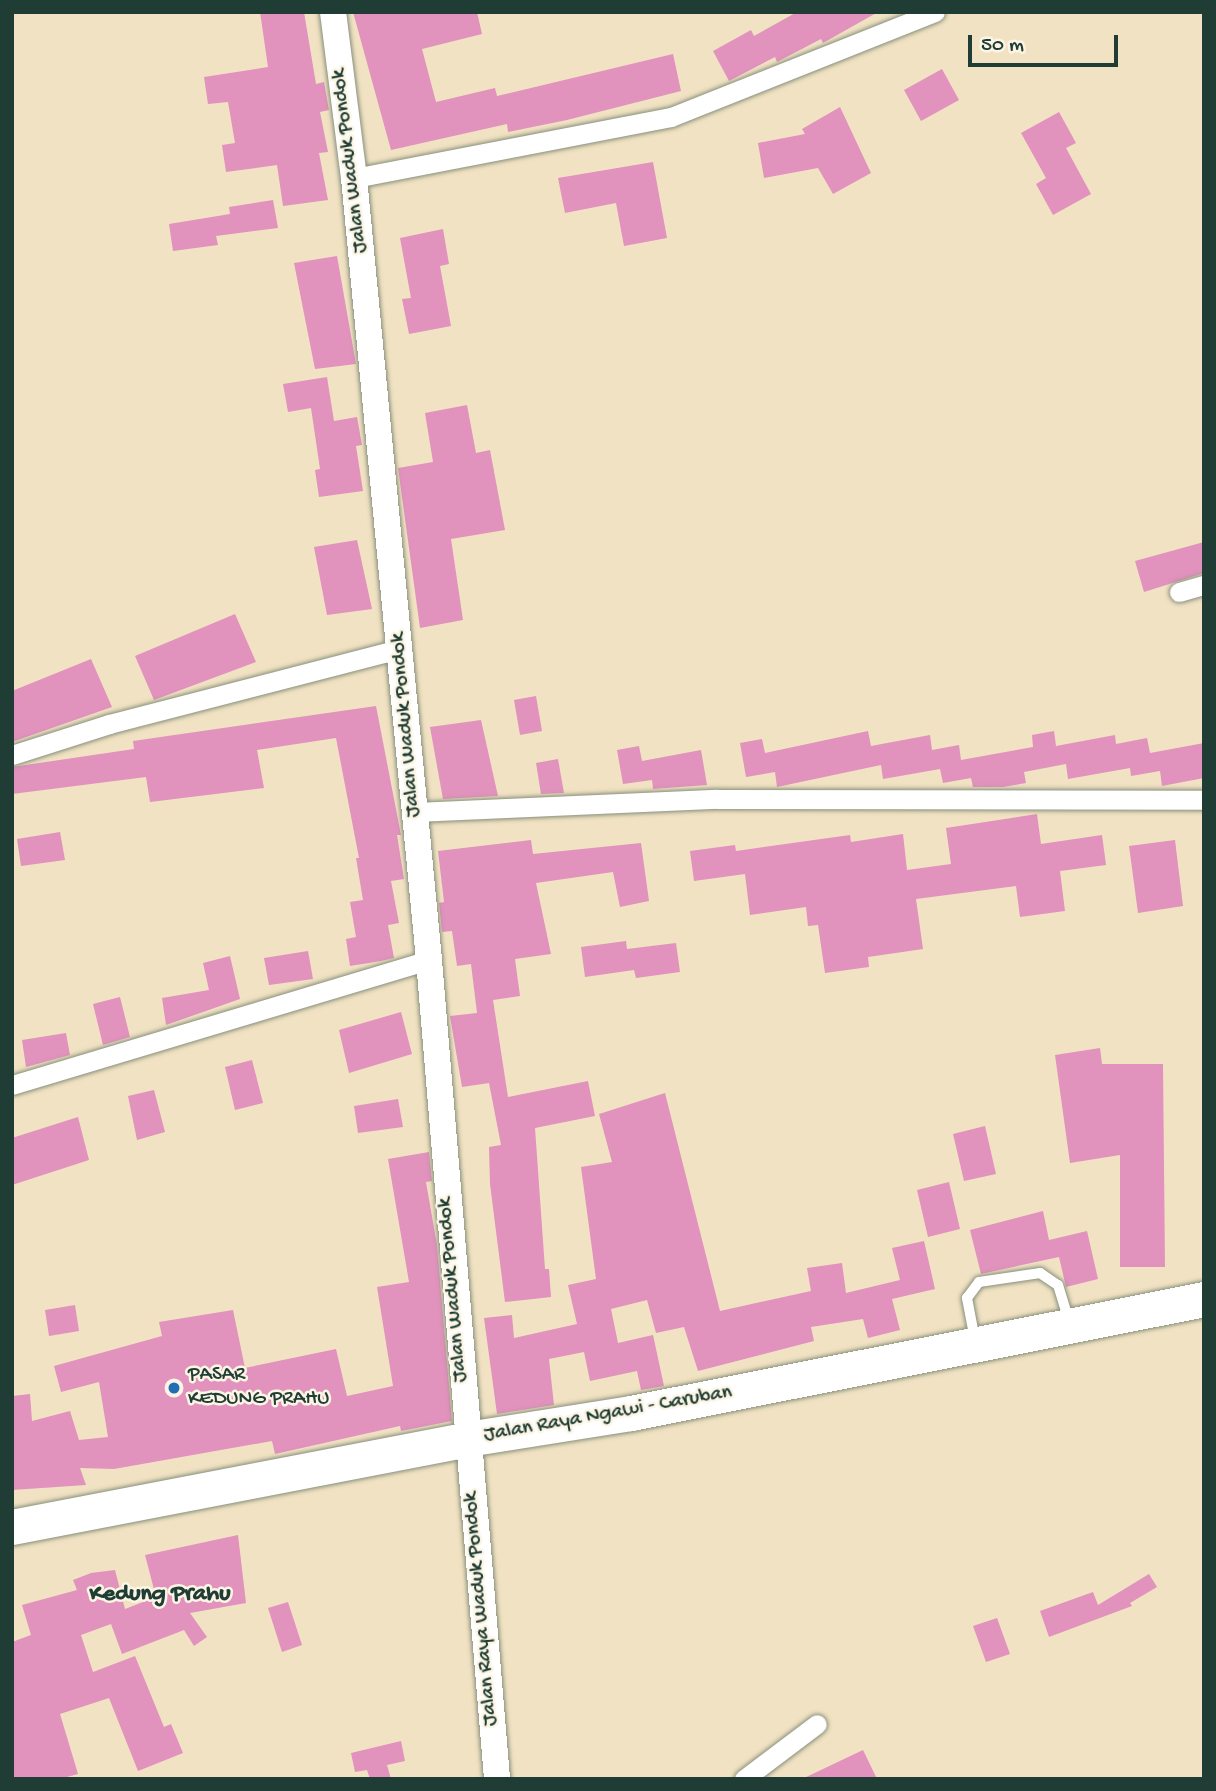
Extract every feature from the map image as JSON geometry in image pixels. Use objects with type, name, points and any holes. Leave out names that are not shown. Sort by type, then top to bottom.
[{"type":"highway","name":"Jalan Raya Ngawi - Caruban","points":[[12,1527],[467,1439],[631,1413],[1204,1299]]},
{"type":"street","name":"Jalan Waduk Pondok","points":[[333,12],[354,178],[429,960],[467,1439]]},
{"type":"street","points":[[354,178],[671,117],[935,12]]},
{"type":"street","points":[[1179,592],[1204,586]]},
{"type":"street","points":[[12,755],[109,724],[399,649]]},
{"type":"street","points":[[415,812],[717,799],[1204,800]]},
{"type":"street","points":[[12,1085],[429,960]]},
{"type":"street","name":"Jalan Raya Waduk Pondok","points":[[467,1439],[497,1779]]},
{"type":"street","points":[[744,1779],[817,1724]]},
{"type":"lane","points":[[976,1344],[967,1298],[979,1282],[1040,1273],[1058,1285],[1071,1325]]},
{"type":"building","points":[[260,12],[304,12],[316,84],[324,82],[329,110],[320,112],[328,152],[319,153],[328,200],[283,206],[277,165],[226,172],[222,145],[235,143],[228,102],[208,104],[204,77],[268,67]]},
{"type":"building","points":[[353,12],[477,12],[482,34],[422,49],[436,102],[495,88],[497,96],[673,54],[681,91],[567,120],[508,132],[507,124],[391,150]]},
{"type":"building","points":[[797,12],[878,12],[823,43],[821,39],[777,62],[775,57],[729,81],[713,51],[751,30],[754,36]]},
{"type":"building","points":[[942,69],[959,100],[921,121],[904,90]]},
{"type":"building","points":[[840,107],[871,173],[833,194],[818,168],[764,178],[758,143],[805,134],[802,129]]},
{"type":"building","points":[[1059,112],[1076,143],[1066,148],[1091,194],[1053,215],[1036,184],[1046,178],[1021,133]]},
{"type":"building","points":[[653,162],[667,238],[624,246],[616,203],[565,213],[558,178]]},
{"type":"building","points":[[273,200],[278,228],[216,236],[218,245],[173,251],[169,224],[230,214],[229,207]]},
{"type":"building","points":[[443,229],[449,264],[440,266],[451,326],[409,334],[402,299],[411,298],[400,238]]},
{"type":"building","points":[[337,256],[356,364],[315,369],[294,263]]},
{"type":"building","points":[[327,377],[334,421],[357,417],[362,445],[356,446],[363,491],[319,497],[315,470],[320,469],[311,408],[288,412],[283,384]]},
{"type":"building","points":[[467,405],[476,453],[490,450],[505,530],[451,539],[463,620],[420,628],[398,468],[433,462],[425,413]]},
{"type":"building","points":[[357,540],[372,609],[327,615],[314,547]]},
{"type":"building","points":[[1204,542],[1204,573],[1144,592],[1135,561]]},
{"type":"building","points":[[235,614],[256,662],[154,700],[135,656]]},
{"type":"building","points":[[91,659],[112,707],[12,742],[12,691]]},
{"type":"building","points":[[536,696],[542,731],[520,735],[514,700]]},
{"type":"building","points":[[376,706],[401,835],[397,835],[404,879],[391,881],[399,923],[388,925],[394,958],[350,966],[346,939],[356,937],[350,902],[363,900],[356,858],[359,858],[336,738],[257,750],[264,788],[150,802],[146,777],[12,794],[12,767],[134,749],[133,741]]},
{"type":"building","points":[[481,720],[498,796],[443,799],[430,727]]},
{"type":"building","points":[[868,731],[871,746],[930,735],[932,750],[959,745],[961,760],[1033,747],[1032,735],[1054,731],[1056,746],[1115,735],[1116,744],[1147,738],[1150,753],[1204,743],[1204,778],[1162,786],[1160,771],[1131,776],[1130,768],[1068,779],[1066,764],[1024,772],[1026,783],[1003,787],[973,787],[971,778],[943,783],[940,769],[883,779],[881,765],[777,787],[775,772],[746,777],[740,743],[762,739],[765,753]]},
{"type":"building","points":[[639,746],[642,761],[701,750],[707,785],[653,789],[652,780],[623,784],[617,750]]},
{"type":"building","points":[[558,759],[564,793],[541,794],[536,763]]},
{"type":"building","points":[[1037,814],[1041,844],[1102,835],[1106,865],[1060,871],[1065,911],[1020,917],[1016,886],[916,899],[923,949],[868,957],[869,967],[825,973],[818,925],[808,926],[806,907],[750,915],[745,874],[694,881],[690,851],[735,845],[736,851],[850,835],[851,842],[903,834],[907,870],[951,864],[946,828]]},
{"type":"building","points":[[60,832],[65,860],[21,866],[17,839]]},
{"type":"building","points":[[531,840],[533,854],[641,843],[649,901],[620,907],[613,872],[536,883],[551,954],[515,959],[520,996],[493,1000],[508,1097],[588,1081],[595,1116],[535,1128],[545,1269],[549,1269],[551,1297],[505,1302],[490,1184],[489,1147],[501,1145],[489,1083],[462,1087],[450,1016],[477,1013],[471,964],[457,966],[452,931],[442,932],[439,903],[444,902],[438,851]]},
{"type":"building","points":[[1175,840],[1183,906],[1138,913],[1129,846]]},
{"type":"building","points":[[626,941],[627,949],[676,943],[680,972],[636,978],[634,970],[585,977],[581,947]]},
{"type":"building","points":[[308,951],[313,979],[269,985],[264,958]]},
{"type":"building","points":[[230,956],[240,999],[166,1025],[162,998],[209,990],[203,963]]},
{"type":"building","points":[[120,997],[130,1037],[103,1045],[93,1004]]},
{"type":"building","points":[[401,1012],[412,1054],[349,1073],[339,1030]]},
{"type":"building","points":[[66,1033],[70,1055],[26,1067],[22,1040]]},
{"type":"building","points":[[1100,1048],[1102,1064],[1163,1064],[1165,1267],[1120,1267],[1120,1155],[1070,1163],[1055,1055]]},
{"type":"building","points":[[252,1060],[263,1103],[235,1110],[225,1067]]},
{"type":"building","points":[[154,1090],[165,1132],[137,1140],[128,1096]]},
{"type":"building","points":[[665,1093],[720,1311],[811,1291],[807,1268],[842,1263],[846,1293],[900,1280],[892,1248],[924,1241],[935,1289],[892,1299],[900,1330],[868,1338],[863,1319],[811,1327],[814,1341],[698,1371],[684,1327],[656,1333],[647,1300],[611,1309],[618,1343],[653,1335],[664,1386],[641,1390],[637,1371],[590,1381],[584,1352],[549,1359],[554,1405],[497,1414],[484,1318],[512,1315],[514,1338],[577,1324],[568,1285],[596,1279],[581,1167],[612,1162],[599,1114]]},
{"type":"building","points":[[398,1099],[403,1127],[358,1133],[354,1106]]},
{"type":"building","points":[[78,1117],[89,1160],[12,1185],[12,1138]]},
{"type":"building","points":[[985,1126],[996,1174],[964,1181],[953,1134]]},
{"type":"building","points":[[429,1152],[432,1181],[426,1182],[437,1245],[452,1421],[401,1431],[400,1426],[275,1454],[272,1441],[114,1469],[80,1468],[86,1485],[12,1490],[12,1396],[30,1394],[32,1421],[70,1411],[79,1440],[108,1437],[99,1382],[61,1392],[54,1366],[162,1336],[159,1322],[233,1310],[245,1368],[336,1349],[347,1396],[393,1386],[377,1287],[409,1282],[388,1159]]},
{"type":"building","points":[[949,1182],[960,1229],[928,1237],[917,1190]]},
{"type":"building","points":[[1043,1211],[1049,1240],[1087,1231],[1098,1279],[1066,1287],[1059,1257],[981,1274],[970,1230]]},
{"type":"building","points":[[75,1305],[79,1331],[49,1336],[45,1310]]},
{"type":"building","points":[[238,1535],[246,1603],[190,1613],[207,1637],[194,1646],[184,1630],[122,1654],[111,1624],[81,1635],[93,1672],[135,1656],[164,1727],[171,1724],[183,1753],[138,1771],[109,1698],[60,1714],[78,1774],[59,1779],[12,1779],[12,1642],[31,1635],[22,1605],[77,1590],[73,1580],[91,1573],[115,1570],[125,1609],[156,1597],[145,1555]]},
{"type":"building","points":[[1149,1574],[1157,1587],[1130,1603],[1132,1606],[1049,1637],[1040,1611],[1093,1592],[1098,1605]]},
{"type":"building","points":[[288,1602],[302,1645],[282,1652],[268,1608]]},
{"type":"building","points":[[997,1618],[1010,1654],[986,1662],[973,1626]]},
{"type":"building","points":[[401,1741],[405,1761],[387,1765],[391,1779],[370,1779],[367,1770],[355,1772],[351,1753]]},
{"type":"building","points":[[863,1750],[877,1779],[802,1779]]},
{"type":"place","name":"PASAR KEDUNG PRAHU","points":[[174,1388]]},
{"type":"district","name":"Kedung Prahu","points":[[160,1595]]}]
